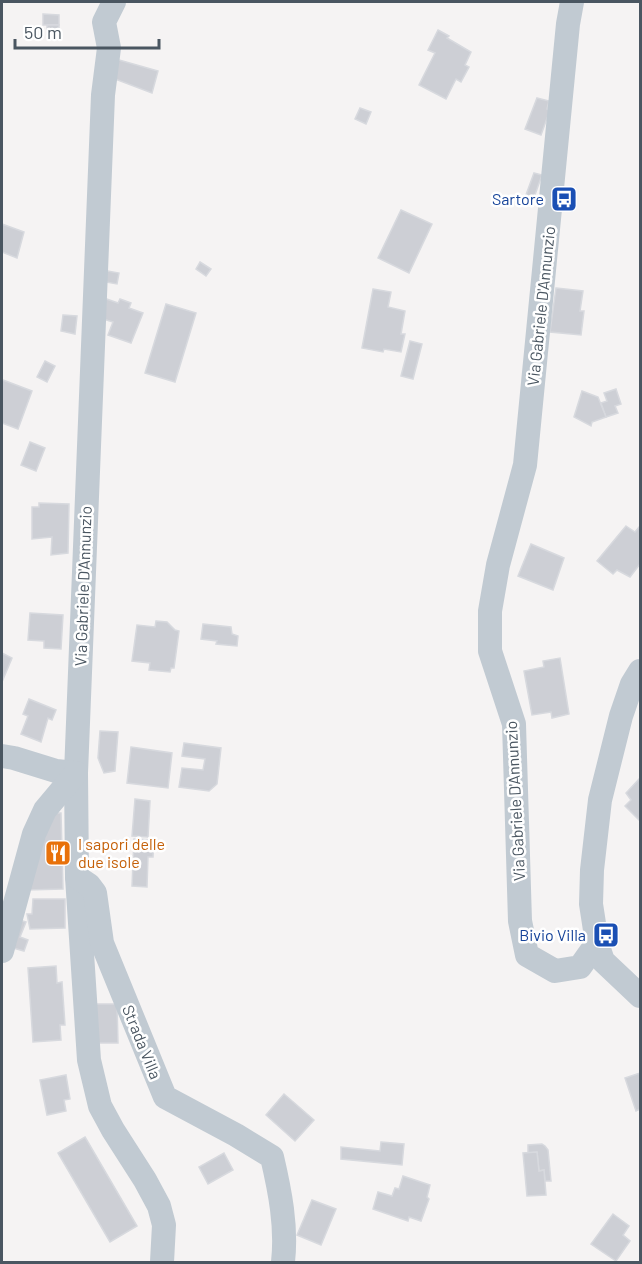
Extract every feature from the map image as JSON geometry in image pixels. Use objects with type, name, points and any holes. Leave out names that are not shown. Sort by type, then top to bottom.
[{"type":"street","name":"Via Gabriele D'Annunzio","points":[[114,2],[104,22],[109,48],[103,95],[76,773],[77,877],[89,1059],[100,1106],[159,1206],[164,1226],[162,1263]]},
{"type":"street","name":"Via Gabriele D'Annunzio","points":[[572,2],[525,465],[498,565],[490,611],[490,651],[514,724],[520,921],[527,955],[555,971],[580,968],[597,944]]},
{"type":"street","points":[[637,991],[603,961],[597,944],[591,904],[592,870],[600,800],[621,716],[632,684],[640,671]]},
{"type":"street","points":[[2,756],[56,771],[76,773]]},
{"type":"street","points":[[2,951],[34,834],[45,810],[76,773]]},
{"type":"street","name":"Strada Villa","points":[[77,877],[89,885],[95,893],[102,943],[165,1096],[272,1157],[280,1193],[285,1244],[283,1263]]},
{"type":"building","points":[[43,14],[59,15],[59,25],[43,25]]},
{"type":"building","points":[[47,25],[59,25],[59,35],[47,34]]},
{"type":"building","points":[[438,30],[471,52],[465,65],[469,67],[461,82],[456,79],[446,99],[419,85],[435,53],[428,50]]},
{"type":"building","points":[[112,58],[158,71],[152,93],[115,79]]},
{"type":"building","points":[[537,98],[549,101],[547,109],[550,110],[541,135],[525,129]]},
{"type":"building","points":[[360,108],[371,112],[366,124],[355,119]]},
{"type":"building","points":[[534,173],[542,175],[531,206],[523,203]]},
{"type":"building","points":[[401,210],[432,224],[409,273],[378,258]]},
{"type":"building","points":[[2,224],[24,232],[17,258],[2,252]]},
{"type":"building","points":[[200,262],[211,269],[206,276],[196,269]]},
{"type":"building","points":[[102,270],[119,273],[117,284],[100,281]]},
{"type":"building","points":[[556,288],[583,291],[580,311],[584,311],[581,335],[550,332]]},
{"type":"building","points":[[373,289],[391,292],[388,307],[405,311],[401,334],[405,334],[401,352],[384,349],[383,352],[362,348]]},
{"type":"building","points":[[101,297],[118,303],[120,299],[131,303],[129,308],[143,313],[131,343],[108,335],[113,322],[103,319]]},
{"type":"building","points":[[166,304],[196,313],[175,382],[145,373]]},
{"type":"building","points":[[63,315],[77,316],[75,334],[61,331]]},
{"type":"building","points":[[410,341],[422,344],[413,379],[401,376]]},
{"type":"building","points":[[45,361],[55,366],[47,382],[37,377]]},
{"type":"building","points":[[3,380],[32,391],[18,429],[2,423]]},
{"type":"building","points":[[616,389],[621,404],[615,406],[618,413],[606,417],[601,403],[607,401],[604,393]]},
{"type":"building","points":[[582,391],[598,397],[606,417],[592,422],[591,426],[574,417]]},
{"type":"building","points":[[30,442],[45,448],[36,471],[21,465]]},
{"type":"building","points":[[39,503],[69,504],[68,553],[51,555],[52,537],[32,539],[32,507],[39,507]]},
{"type":"building","points":[[626,526],[635,532],[640,528],[640,564],[630,577],[617,570],[613,574],[597,561]]},
{"type":"building","points":[[531,544],[564,558],[553,590],[518,576]]},
{"type":"building","points":[[30,613],[63,615],[61,649],[44,648],[44,641],[28,640]]},
{"type":"building","points":[[156,621],[167,622],[179,631],[174,668],[171,668],[170,672],[149,670],[150,663],[132,661],[137,625],[155,627]]},
{"type":"building","points":[[203,624],[231,627],[232,634],[238,636],[237,646],[216,644],[217,641],[201,639]]},
{"type":"building","points":[[2,653],[12,658],[2,682]]},
{"type":"building","points":[[560,658],[569,714],[552,718],[551,712],[532,715],[524,671],[544,667],[543,661]]},
{"type":"building","points":[[29,699],[56,710],[52,720],[48,718],[41,742],[21,734],[28,716],[23,714]]},
{"type":"building","points":[[100,731],[118,732],[115,771],[104,773],[98,758]]},
{"type":"building","points":[[184,743],[221,748],[217,784],[209,791],[179,787],[182,768],[203,770],[205,759],[182,756]]},
{"type":"building","points":[[131,747],[172,753],[168,788],[127,783]]},
{"type":"building","points":[[639,779],[640,821],[625,806],[631,800],[626,793]]},
{"type":"building","points":[[135,799],[150,801],[148,837],[132,836]]},
{"type":"building","points":[[51,813],[61,813],[63,889],[27,890]]},
{"type":"building","points":[[134,839],[154,840],[153,857],[148,857],[147,887],[132,886]]},
{"type":"building","points":[[33,899],[65,899],[65,928],[30,929],[27,914],[32,914]]},
{"type":"building","points":[[16,919],[26,922],[20,937],[28,940],[24,951],[6,946]]},
{"type":"building","points":[[56,966],[57,983],[62,982],[65,1025],[60,1025],[61,1040],[33,1042],[28,968]]},
{"type":"building","points":[[96,1004],[117,1004],[118,1043],[97,1043]]},
{"type":"building","points":[[640,1073],[640,1109],[636,1111],[625,1078]]},
{"type":"building","points":[[66,1075],[70,1099],[64,1100],[66,1111],[47,1115],[40,1080]]},
{"type":"building","points":[[284,1094],[314,1120],[295,1141],[266,1115]]},
{"type":"building","points":[[85,1137],[137,1226],[110,1242],[58,1153]]},
{"type":"building","points":[[381,1142],[404,1144],[402,1165],[341,1159],[341,1147],[380,1151]]},
{"type":"building","points":[[542,1144],[548,1150],[551,1181],[545,1181],[544,1170],[539,1171],[537,1152],[528,1153],[528,1145]]},
{"type":"building","points":[[537,1152],[539,1171],[544,1170],[546,1195],[527,1196],[523,1153]]},
{"type":"building","points":[[224,1153],[233,1170],[208,1184],[199,1167]]},
{"type":"building","points":[[403,1176],[430,1185],[427,1197],[429,1199],[421,1221],[409,1217],[408,1221],[373,1209],[378,1192],[392,1196],[395,1188],[399,1189]]},
{"type":"building","points":[[312,1200],[336,1209],[321,1245],[297,1235]]},
{"type":"building","points":[[613,1214],[629,1226],[623,1235],[630,1241],[616,1261],[591,1244]]},
{"type":"place","name":"Sartore","points":[[564,199]]},
{"type":"place","name":"I sapori delle due isole","points":[[58,853]]},
{"type":"place","name":"Bivio Villa","points":[[606,935]]}]
